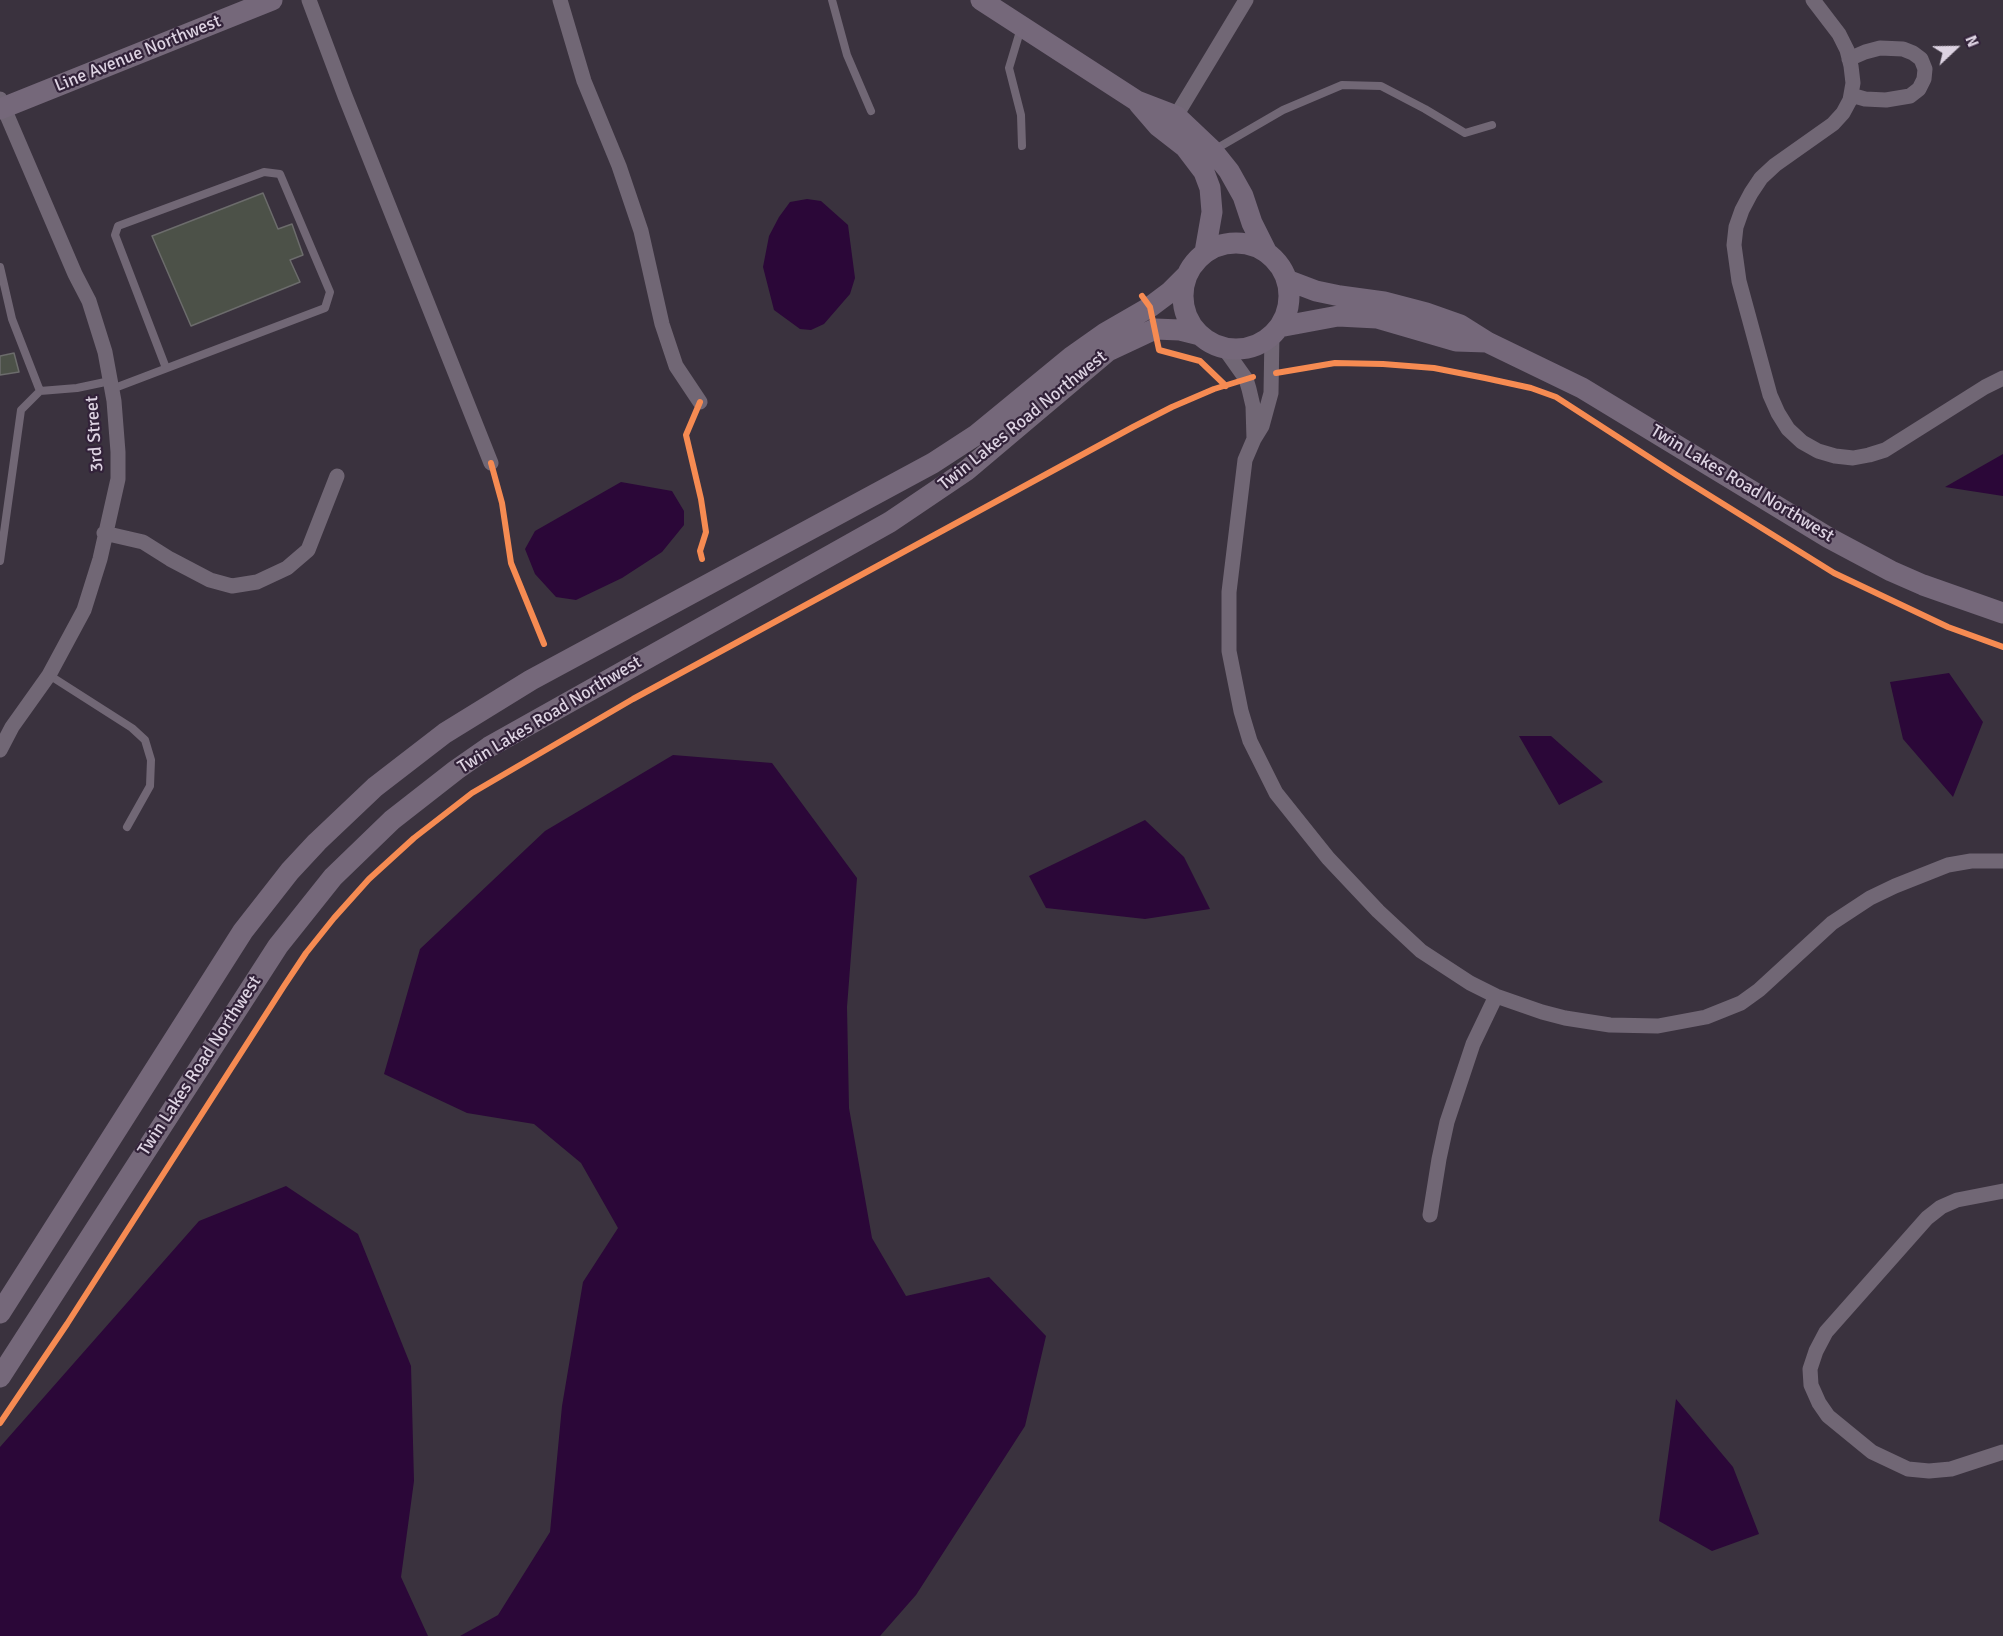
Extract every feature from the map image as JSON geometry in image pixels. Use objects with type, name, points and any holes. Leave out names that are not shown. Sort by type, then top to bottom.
[{"type":"main road","name":"Line Avenue Northwest","points":[[1,107],[272,0]]},
{"type":"main road","points":[[981,0],[1137,101],[1176,116],[1213,151],[1229,171],[1243,196],[1252,224],[1267,253]]},
{"type":"main road","points":[[1137,101],[1158,126],[1185,147],[1204,172],[1210,188],[1212,212],[1205,252]]},
{"type":"main road","points":[[1236,243],[1253,245],[1267,253],[1279,265],[1287,280],[1289,296],[1287,312],[1276,330],[1258,344],[1241,349],[1224,348],[1211,343],[1200,335],[1190,322],[1184,307],[1183,291],[1187,275],[1195,262],[1205,252],[1220,245],[1236,243]]},
{"type":"main road","name":"Twin Lakes Road Northwest","points":[[0,1313],[243,931],[317,842],[375,787],[445,733],[531,680],[941,458],[976,435],[1071,357],[1150,307],[1187,275]]},
{"type":"main road","name":"Twin Lakes Road Northwest","points":[[1287,280],[1316,291],[1384,302],[1460,325],[1487,342],[1582,388],[1829,538],[1891,571],[1923,585],[2003,613]]},
{"type":"main road","name":"Twin Lakes Road Northwest","points":[[1276,330],[1338,316],[1377,318],[1456,341],[1487,342]]},
{"type":"main road","name":"Twin Lakes Road Northwest","points":[[0,1377],[278,945],[333,877],[392,820],[489,747],[890,522],[967,470],[1108,351],[1155,329],[1180,330],[1200,335]]},
{"type":"street","points":[[309,0],[490,463]]},
{"type":"street","points":[[560,0],[584,81],[619,166],[641,231],[662,324],[676,366],[700,402]]},
{"type":"street","points":[[1176,116],[1246,0]]},
{"type":"street","points":[[1813,0],[1839,34],[1849,59],[1853,83],[1851,95],[1843,113],[1833,123],[1775,165],[1761,178],[1751,193],[1736,227],[1734,245],[1739,281],[1770,395],[1778,413],[1788,429],[1802,442],[1818,451],[1853,458],[1885,450],[2003,378]]},
{"type":"street","points":[[1849,59],[1866,51],[1880,48],[1903,49],[1913,52],[1921,59],[1925,69],[1924,79],[1919,89],[1910,96],[1886,100],[1865,99],[1851,95]]},
{"type":"street","name":"3rd Street","points":[[0,750],[12,727],[49,675],[84,610],[100,560],[104,533],[118,479],[118,452],[111,385],[105,352],[89,301],[1,107]]},
{"type":"street","points":[[1276,330],[1267,414],[1245,460],[1241,480],[1228,592],[1228,651],[1241,711],[1250,741],[1276,793],[1322,852],[1378,911],[1429,957],[1470,983],[1496,996],[1565,1018],[1610,1025],[1658,1026],[1706,1017],[1741,1003],[1759,990],[1832,923],[1870,898],[1916,876],[1948,865],[1971,861],[2003,861]]},
{"type":"street","points":[[1224,348],[1246,380],[1249,389],[1253,406],[1254,439]]},
{"type":"street","points":[[104,533],[143,542],[210,580],[232,586],[257,582],[287,568],[308,550],[337,476]]},
{"type":"street","points":[[1430,1215],[1438,1159],[1447,1122],[1473,1044],[1496,996]]},
{"type":"street","points":[[2003,1191],[1957,1200],[1941,1207],[1913,1233],[1826,1332],[1810,1369],[1811,1385],[1828,1416],[1872,1452],[1908,1469],[1929,1471],[1951,1469],[2003,1452]]},
{"type":"lane","points":[[832,0],[847,56],[871,111]]},
{"type":"lane","points":[[1022,26],[1010,68],[1022,115],[1022,146]]},
{"type":"lane","points":[[1213,151],[1282,110],[1342,85],[1380,86],[1466,133],[1492,125]]},
{"type":"lane","points":[[0,561],[21,410],[39,391],[111,385],[166,368],[325,308],[330,292],[280,174],[264,172],[118,226],[115,235],[166,368]]},
{"type":"lane","points":[[0,267],[12,319],[39,391]]},
{"type":"lane","points":[[49,675],[132,728],[145,740],[151,760],[150,786],[127,827]]},
{"type":"shaded area","points":[[807,199],[821,201],[848,225],[855,278],[850,294],[824,324],[811,330],[800,329],[774,310],[763,267],[769,236],[779,217],[790,202]]},
{"type":"shaded area","points":[[2003,454],[2003,496],[1945,487]]},
{"type":"shaded area","points":[[621,482],[672,491],[684,511],[684,525],[662,552],[622,578],[576,600],[556,597],[535,574],[525,549],[535,531]]},
{"type":"shaded area","points":[[1949,673],[1983,722],[1953,797],[1903,739],[1890,682]]},
{"type":"shaded area","points":[[1519,736],[1551,736],[1603,782],[1559,805]]},
{"type":"shaded area","points":[[673,755],[772,763],[857,878],[847,1007],[849,1108],[872,1238],[906,1296],[989,1277],[1046,1336],[1025,1426],[916,1595],[880,1636],[460,1636],[498,1615],[550,1532],[562,1406],[583,1282],[618,1228],[581,1163],[534,1124],[467,1113],[384,1074],[420,949],[545,831]]},
{"type":"shaded area","points":[[1145,820],[1184,857],[1210,909],[1145,919],[1046,908],[1029,876]]},
{"type":"shaded area","points":[[286,1186],[358,1234],[411,1366],[414,1481],[401,1577],[428,1636],[0,1636],[0,1447],[199,1221]]},
{"type":"shaded area","points":[[1676,1399],[1733,1467],[1759,1534],[1712,1551],[1659,1521]]},
{"type":"building","points":[[263,193],[278,229],[292,224],[303,255],[290,260],[300,282],[191,326],[152,236]]},
{"type":"building","points":[[14,353],[19,372],[0,375],[0,356]]},
{"type":"cycle path","points":[[1142,296],[1150,307],[1159,350],[1200,361],[1226,386]]},
{"type":"cycle path","points":[[1276,373],[1335,363],[1434,368],[1531,388],[1556,397],[1834,573],[1948,627],[2003,647]]},
{"type":"cycle path","points":[[0,1423],[67,1324],[306,953],[369,879],[414,838],[472,793],[633,699],[1133,427],[1214,389],[1253,377]]},
{"type":"cycle path","points":[[700,402],[686,435],[706,532],[700,551],[702,559]]},
{"type":"cycle path","points":[[491,463],[502,503],[511,563],[544,644]]}]
